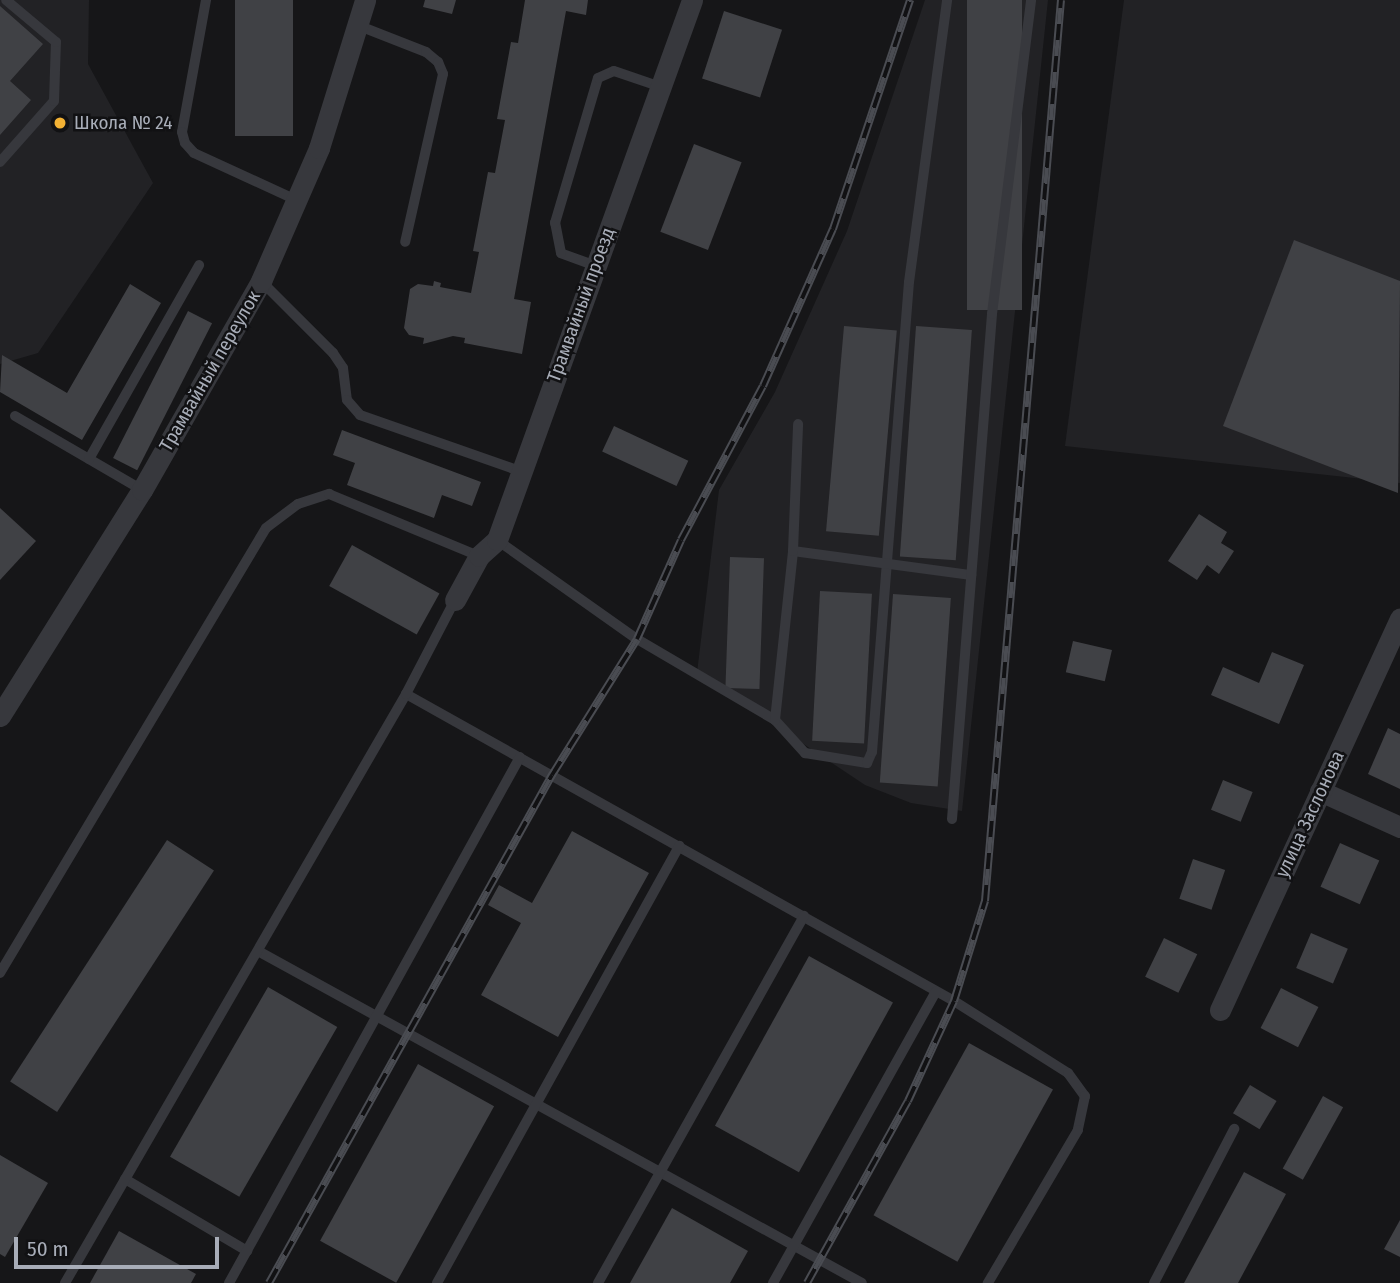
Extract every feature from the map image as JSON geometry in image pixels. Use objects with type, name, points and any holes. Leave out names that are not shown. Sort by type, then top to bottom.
[{"type":"street","name":"Трамвайный переулок","points":[[0,716],[142,490],[261,281],[319,148],[365,0]]},
{"type":"street","name":"Трамвайный проезд","points":[[455,600],[479,556],[497,540],[692,0]]},
{"type":"street","name":"улица Заслонова","points":[[1220,1010],[1400,618]]},
{"type":"street","points":[[1320,790],[1400,827]]},
{"type":"lane","points":[[0,162],[54,101],[56,42],[6,0]]},
{"type":"lane","points":[[206,0],[182,132],[185,143],[194,153],[296,200]]},
{"type":"lane","points":[[497,540],[637,639],[775,720],[805,753],[859,765],[867,763],[872,752],[909,282],[947,0]]},
{"type":"lane","points":[[952,819],[992,314],[1031,0]]},
{"type":"lane","points":[[357,25],[426,52],[438,62],[443,74],[405,242]]},
{"type":"lane","points":[[596,266],[561,253],[555,223],[598,78],[614,71],[661,87]]},
{"type":"lane","points":[[89,459],[199,265]]},
{"type":"lane","points":[[261,281],[333,353],[342,368],[347,400],[360,415],[520,471]]},
{"type":"lane","points":[[15,416],[142,490]]},
{"type":"lane","points":[[775,720],[793,551],[798,424]]},
{"type":"lane","points":[[0,973],[266,528],[298,504],[329,494],[479,556]]},
{"type":"lane","points":[[793,551],[971,575]]},
{"type":"lane","points":[[65,1283],[407,694],[455,600]]},
{"type":"lane","points":[[407,694],[936,991],[1068,1073],[1085,1096],[1078,1130],[988,1283]]},
{"type":"lane","points":[[229,1283],[520,757]]},
{"type":"lane","points":[[437,1283],[679,846]]},
{"type":"lane","points":[[598,1283],[804,916]]},
{"type":"lane","points":[[258,951],[862,1283]]},
{"type":"lane","points":[[773,1283],[936,991]]},
{"type":"lane","points":[[1154,1283],[1234,1129]]},
{"type":"lane","points":[[125,1179],[247,1251]]},
{"type":"shaded area","name":"Школа № 24","points":[[0,0],[89,0],[88,64],[153,183],[38,353],[0,364]]},
{"type":"shaded area","points":[[925,0],[1048,0],[962,811],[911,803],[865,785],[697,673],[719,490],[775,392],[847,231]]},
{"type":"shaded area","points":[[1124,0],[1400,0],[1400,483],[1065,446]]},
{"type":"building","points":[[235,0],[293,0],[293,136],[235,136]]},
{"type":"building","points":[[425,0],[456,0],[452,14],[423,7]]},
{"type":"building","points":[[525,0],[588,0],[586,15],[566,11],[514,299],[531,302],[522,354],[464,343],[465,338],[453,336],[423,344],[424,338],[409,335],[404,328],[410,289],[418,284],[433,286],[434,281],[441,283],[440,287],[471,293],[479,252],[473,251],[488,172],[495,173],[505,120],[497,119],[511,42],[518,43]]},
{"type":"building","points":[[967,0],[1022,0],[1022,310],[967,310]]},
{"type":"building","points":[[0,6],[43,44],[10,81],[31,100],[0,135]]},
{"type":"building","points":[[724,11],[782,30],[760,97],[702,79]]},
{"type":"building","points":[[694,144],[742,162],[708,250],[660,232]]},
{"type":"building","points":[[1294,240],[1400,281],[1398,493],[1223,426]]},
{"type":"building","points":[[130,284],[161,303],[82,440],[0,392],[2,355],[67,393]]},
{"type":"building","points":[[188,311],[212,323],[137,470],[113,458]]},
{"type":"building","points":[[844,326],[897,331],[879,536],[826,531]]},
{"type":"building","points":[[916,326],[972,330],[956,560],[900,556]]},
{"type":"building","points":[[614,426],[688,461],[676,486],[602,451]]},
{"type":"building","points":[[342,430],[481,482],[472,506],[442,495],[434,518],[347,485],[355,463],[333,455]]},
{"type":"building","points":[[0,508],[36,541],[0,580]]},
{"type":"building","points":[[1199,514],[1227,532],[1221,543],[1234,551],[1219,574],[1207,565],[1197,580],[1168,561]]},
{"type":"building","points":[[352,545],[439,593],[417,635],[329,586]]},
{"type":"building","points":[[730,557],[764,558],[759,689],[725,688]]},
{"type":"building","points":[[820,591],[872,594],[864,744],[812,741]]},
{"type":"building","points":[[893,594],[951,598],[938,787],[880,783]]},
{"type":"building","points":[[1073,641],[1112,650],[1105,681],[1066,672]]},
{"type":"building","points":[[1272,652],[1304,665],[1279,724],[1211,695],[1223,667],[1259,683]]},
{"type":"building","points":[[1388,728],[1400,734],[1400,789],[1368,774]]},
{"type":"building","points":[[1223,780],[1253,792],[1241,822],[1211,810]]},
{"type":"building","points":[[572,831],[649,873],[558,1037],[481,995],[521,923],[488,905],[499,885],[532,903]]},
{"type":"building","points":[[167,840],[214,870],[57,1112],[10,1082]]},
{"type":"building","points":[[1340,843],[1379,860],[1360,904],[1320,887]]},
{"type":"building","points":[[1193,859],[1225,870],[1211,910],[1179,899]]},
{"type":"building","points":[[1311,933],[1348,949],[1333,984],[1296,968]]},
{"type":"building","points":[[1164,938],[1197,954],[1178,993],[1145,977]]},
{"type":"building","points":[[809,956],[893,1003],[799,1172],[715,1126]]},
{"type":"building","points":[[268,987],[337,1027],[239,1197],[170,1157]]},
{"type":"building","points":[[1281,988],[1318,1007],[1298,1047],[1261,1028]]},
{"type":"building","points":[[969,1043],[1053,1090],[957,1262],[873,1215]]},
{"type":"building","points":[[418,1064],[494,1106],[396,1283],[320,1241]]},
{"type":"building","points":[[1250,1085],[1277,1101],[1260,1129],[1233,1113]]},
{"type":"building","points":[[1323,1096],[1343,1107],[1303,1180],[1283,1169]]},
{"type":"building","points":[[0,1155],[48,1183],[5,1257],[0,1254]]},
{"type":"building","points":[[1244,1172],[1286,1194],[1238,1283],[1184,1283]]},
{"type":"building","points":[[672,1208],[748,1251],[730,1283],[630,1283]]},
{"type":"building","points":[[1400,1220],[1400,1257],[1384,1249]]},
{"type":"building","points":[[119,1231],[196,1274],[191,1283],[90,1283]]},
{"type":"railway","points":[[269,1283],[552,775],[637,639],[681,540],[763,386],[833,229],[910,0]]},
{"type":"railway","points":[[807,1283],[908,1101],[954,1001],[985,901],[1061,0]]},
{"type":"place","name":"Школа № 24","points":[[60,123]]}]
